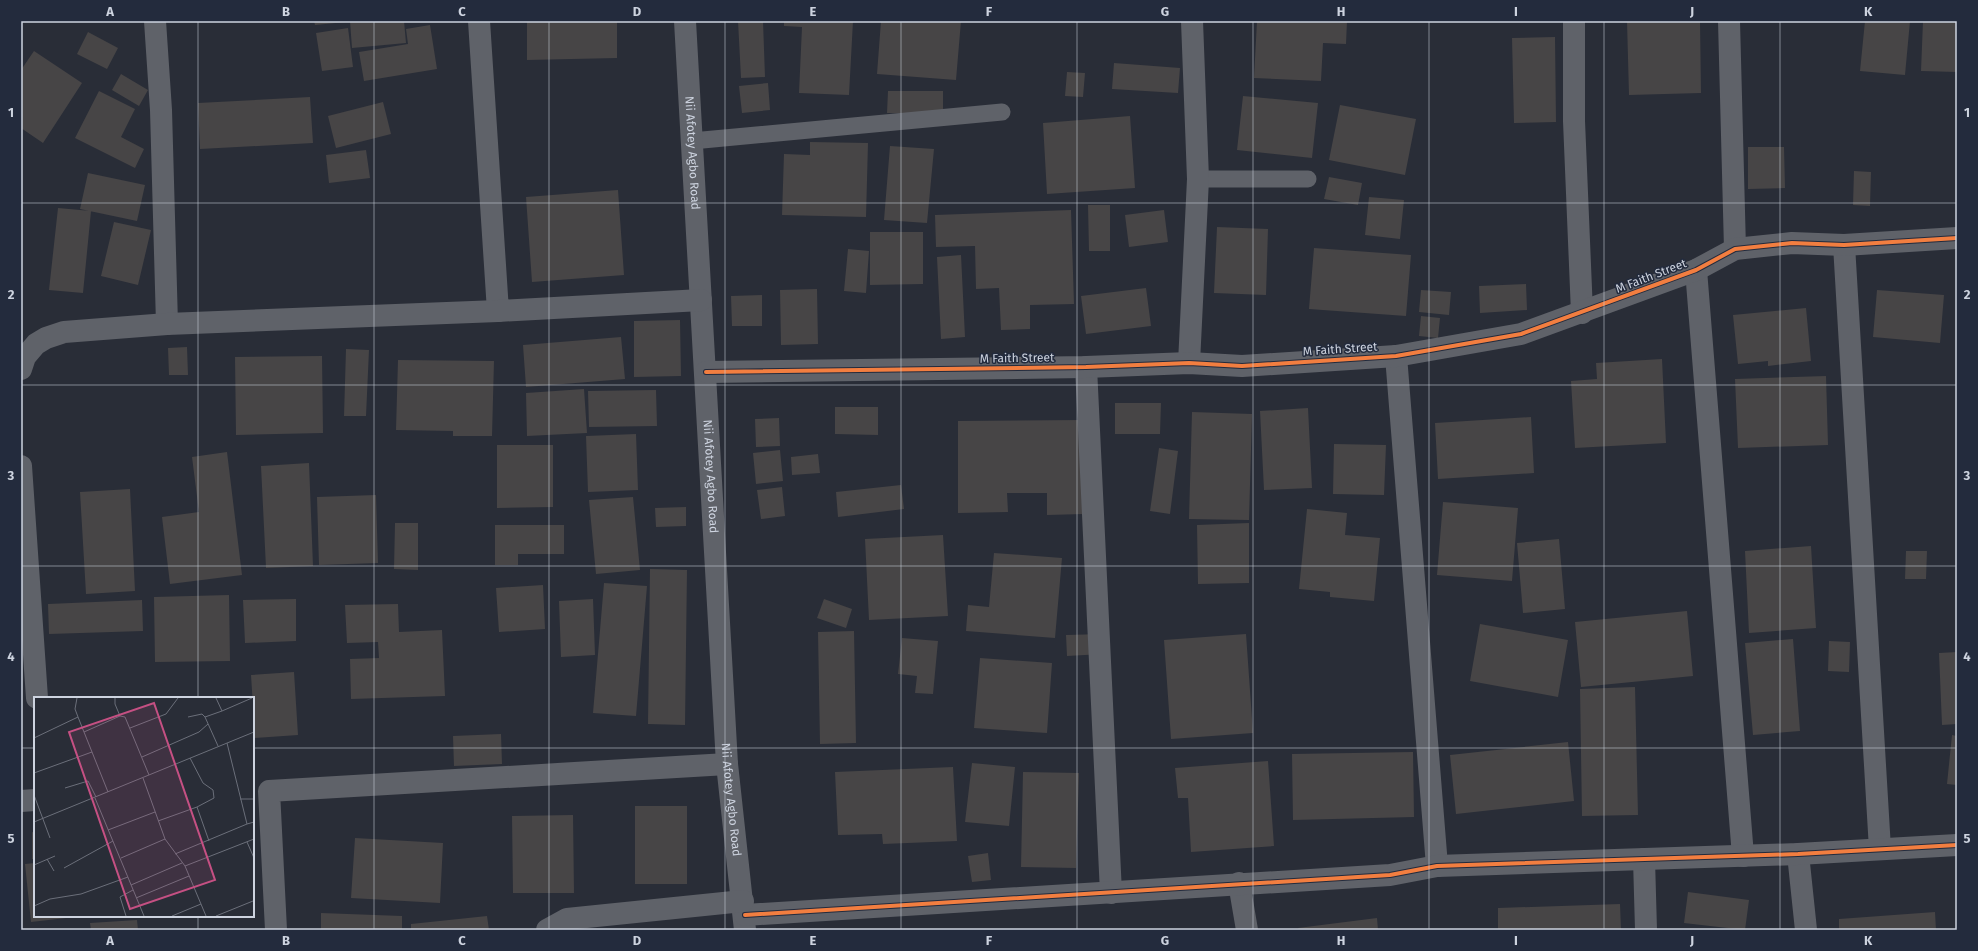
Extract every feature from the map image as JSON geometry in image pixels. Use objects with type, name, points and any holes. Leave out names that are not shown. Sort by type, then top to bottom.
[{"type":"street","points":[[155,21],[161,110],[167,324]]},
{"type":"street","points":[[479,21],[498,311]]},
{"type":"street","name":"Nii Afotey Agbo Road","points":[[685,21],[727,764],[744,916]]},
{"type":"street","points":[[1189,363],[1198,179],[1192,21]]},
{"type":"street","points":[[1574,21],[1574,121],[1582,313]]},
{"type":"street","points":[[1729,21],[1735,249]]},
{"type":"street","name":"M Faith Street","points":[[706,372],[1086,367],[1189,363],[1242,366],[1396,356],[1521,334],[1582,313],[1696,270],[1735,249],[1792,243],[1844,245],[1957,238]]},
{"type":"street","points":[[1844,245],[1880,849]]},
{"type":"street","points":[[1696,270],[1743,856]]},
{"type":"street","points":[[21,369],[26,357],[36,344],[46,338],[64,332],[167,324],[498,311],[701,300]]},
{"type":"street","points":[[1396,356],[1437,866]]},
{"type":"street","points":[[1086,367],[1111,893]]},
{"type":"street","points":[[21,466],[37,697]]},
{"type":"street","points":[[276,930],[261,791],[727,764]]},
{"type":"street","points":[[21,801],[34,800]]},
{"type":"street","points":[[546,930],[567,918],[744,916],[1111,893],[1239,883],[1390,875],[1437,866],[1798,854],[1957,845]]},
{"type":"street","points":[[1798,854],[1806,930]]},
{"type":"street","points":[[1644,859],[1646,930]]},
{"type":"street","points":[[1239,883],[1247,930]]},
{"type":"lane","points":[[692,141],[1002,112]]},
{"type":"lane","points":[[1198,179],[1308,179]]},
{"type":"building","points":[[314,21],[346,21],[346,22],[315,25]]},
{"type":"building","points":[[350,21],[404,21],[406,43],[352,48]]},
{"type":"building","points":[[527,21],[617,21],[617,58],[527,60]]},
{"type":"building","points":[[738,21],[763,21],[765,77],[741,78]]},
{"type":"building","points":[[784,21],[853,21],[849,95],[799,93],[802,27],[784,26]]},
{"type":"building","points":[[881,21],[961,21],[956,80],[877,74]]},
{"type":"building","points":[[1257,21],[1347,21],[1346,44],[1323,43],[1321,81],[1254,78]]},
{"type":"building","points":[[1627,21],[1700,21],[1701,93],[1629,95]]},
{"type":"building","points":[[1865,21],[1910,21],[1905,75],[1860,71]]},
{"type":"building","points":[[1923,21],[1957,21],[1957,72],[1921,71]]},
{"type":"building","points":[[430,25],[437,69],[364,81],[359,52],[408,44],[406,29]]},
{"type":"building","points":[[348,28],[353,67],[322,71],[316,33]]},
{"type":"building","points":[[88,32],[118,48],[107,69],[77,54]]},
{"type":"building","points":[[1555,37],[1556,122],[1514,123],[1512,38]]},
{"type":"building","points":[[34,51],[82,83],[43,143],[21,128],[21,70]]},
{"type":"building","points":[[1114,63],[1180,68],[1178,93],[1112,89]]},
{"type":"building","points":[[1067,72],[1085,73],[1083,97],[1065,96]]},
{"type":"building","points":[[121,74],[148,90],[139,106],[112,90]]},
{"type":"building","points":[[768,83],[770,110],[742,113],[739,86]]},
{"type":"building","points":[[99,91],[135,109],[121,137],[144,149],[135,168],[75,138]]},
{"type":"building","points":[[888,91],[943,91],[943,114],[887,113]]},
{"type":"building","points":[[1243,96],[1318,103],[1312,158],[1237,150]]},
{"type":"building","points":[[310,97],[313,143],[200,149],[198,103]]},
{"type":"building","points":[[383,102],[391,134],[336,148],[328,116]]},
{"type":"building","points":[[1340,105],[1416,119],[1405,175],[1329,160]]},
{"type":"building","points":[[1130,116],[1135,188],[1047,194],[1043,123]]},
{"type":"building","points":[[810,142],[868,143],[866,217],[782,215],[784,154],[810,155]]},
{"type":"building","points":[[890,146],[934,149],[927,223],[884,220]]},
{"type":"building","points":[[1748,147],[1784,147],[1785,188],[1748,189]]},
{"type":"building","points":[[366,150],[370,178],[329,183],[326,155]]},
{"type":"building","points":[[1854,171],[1871,172],[1870,206],[1853,205]]},
{"type":"building","points":[[88,173],[145,185],[137,221],[80,209]]},
{"type":"building","points":[[1329,177],[1362,183],[1358,205],[1324,199]]},
{"type":"building","points":[[618,190],[624,275],[532,282],[526,197]]},
{"type":"building","points":[[1369,197],[1404,200],[1400,239],[1365,235]]},
{"type":"building","points":[[1088,205],[1110,205],[1110,251],[1089,251]]},
{"type":"building","points":[[58,208],[91,211],[83,293],[49,290]]},
{"type":"building","points":[[1071,210],[1074,304],[1030,305],[1030,329],[1001,330],[999,288],[976,289],[975,246],[936,247],[935,215]]},
{"type":"building","points":[[1164,210],[1168,242],[1129,247],[1125,215]]},
{"type":"building","points":[[114,222],[151,230],[138,285],[101,276]]},
{"type":"building","points":[[1217,227],[1268,229],[1266,295],[1214,293]]},
{"type":"building","points":[[870,232],[923,232],[923,284],[870,285]]},
{"type":"building","points":[[1314,248],[1411,255],[1406,316],[1309,309]]},
{"type":"building","points":[[848,249],[869,251],[866,293],[844,291]]},
{"type":"building","points":[[961,255],[965,337],[941,339],[937,257]]},
{"type":"building","points":[[1526,284],[1527,310],[1480,313],[1479,286]]},
{"type":"building","points":[[1146,288],[1151,326],[1086,334],[1081,296]]},
{"type":"building","points":[[817,289],[818,344],[781,345],[780,290]]},
{"type":"building","points":[[1421,290],[1451,292],[1449,315],[1419,312]]},
{"type":"building","points":[[1877,290],[1944,295],[1940,343],[1873,337]]},
{"type":"building","points":[[762,295],[762,326],[732,326],[731,296]]},
{"type":"building","points":[[1806,308],[1811,361],[1768,366],[1768,361],[1738,364],[1733,315]]},
{"type":"building","points":[[1421,316],[1440,318],[1438,338],[1419,336]]},
{"type":"building","points":[[680,320],[681,376],[634,377],[634,321]]},
{"type":"building","points":[[621,337],[625,379],[526,387],[523,345]]},
{"type":"building","points":[[187,347],[188,375],[169,375],[168,348]]},
{"type":"building","points":[[346,349],[369,350],[366,416],[344,416]]},
{"type":"building","points":[[322,356],[323,433],[236,435],[235,357]]},
{"type":"building","points":[[1662,359],[1666,443],[1575,448],[1571,381],[1597,379],[1596,363]]},
{"type":"building","points":[[398,360],[494,361],[492,436],[453,436],[453,431],[396,430]]},
{"type":"building","points":[[1826,376],[1828,445],[1738,448],[1735,379]]},
{"type":"building","points":[[584,389],[587,433],[527,436],[526,393]]},
{"type":"building","points":[[656,390],[657,426],[589,427],[588,391]]},
{"type":"building","points":[[1115,403],[1161,403],[1160,434],[1115,434]]},
{"type":"building","points":[[835,407],[878,407],[878,435],[835,434]]},
{"type":"building","points":[[1308,408],[1312,488],[1264,490],[1260,411]]},
{"type":"building","points":[[1192,412],[1252,414],[1249,520],[1189,519]]},
{"type":"building","points":[[1531,417],[1534,473],[1438,479],[1435,423]]},
{"type":"building","points":[[779,418],[780,446],[756,447],[755,419]]},
{"type":"building","points":[[1084,420],[1084,514],[1047,515],[1047,493],[1007,493],[1008,512],[958,513],[958,421]]},
{"type":"building","points":[[636,434],[638,490],[588,492],[586,436]]},
{"type":"building","points":[[1334,444],[1386,445],[1384,495],[1333,494]]},
{"type":"building","points":[[497,445],[553,445],[553,507],[497,508]]},
{"type":"building","points":[[1159,448],[1178,451],[1170,514],[1150,511]]},
{"type":"building","points":[[780,450],[783,481],[756,484],[753,453]]},
{"type":"building","points":[[227,452],[242,575],[170,584],[162,517],[199,512],[192,457]]},
{"type":"building","points":[[818,454],[820,473],[792,475],[791,457]]},
{"type":"building","points":[[309,463],[313,566],[266,568],[261,466]]},
{"type":"building","points":[[901,485],[904,509],[838,517],[836,492]]},
{"type":"building","points":[[782,487],[785,516],[761,519],[757,490]]},
{"type":"building","points":[[130,489],[135,591],[86,594],[80,492]]},
{"type":"building","points":[[376,495],[378,563],[319,565],[317,497]]},
{"type":"building","points":[[633,497],[640,570],[596,574],[589,500]]},
{"type":"building","points":[[1443,502],[1518,508],[1512,581],[1437,575]]},
{"type":"building","points":[[686,507],[686,526],[656,527],[655,508]]},
{"type":"building","points":[[1307,509],[1347,513],[1345,535],[1380,538],[1374,601],[1330,597],[1330,592],[1299,589]]},
{"type":"building","points":[[395,523],[418,523],[418,570],[394,569]]},
{"type":"building","points":[[1249,523],[1249,583],[1198,584],[1197,525]]},
{"type":"building","points":[[495,525],[564,525],[564,554],[518,554],[518,565],[495,565]]},
{"type":"building","points":[[943,535],[948,616],[869,620],[865,539]]},
{"type":"building","points":[[1559,539],[1565,609],[1523,613],[1517,543]]},
{"type":"building","points":[[1811,546],[1816,628],[1749,633],[1745,551]]},
{"type":"building","points":[[1906,551],[1927,551],[1926,579],[1905,579]]},
{"type":"building","points":[[994,553],[1062,558],[1055,638],[966,631],[968,605],[989,607]]},
{"type":"building","points":[[650,569],[687,570],[685,725],[648,724]]},
{"type":"building","points":[[604,583],[647,586],[636,716],[593,713]]},
{"type":"building","points":[[543,585],[545,629],[499,632],[496,588]]},
{"type":"building","points":[[229,595],[230,661],[155,662],[154,597]]},
{"type":"building","points":[[296,599],[296,641],[245,643],[243,600]]},
{"type":"building","points":[[593,599],[595,655],[561,657],[559,601]]},
{"type":"building","points":[[824,599],[852,609],[846,628],[817,618]]},
{"type":"building","points":[[142,600],[143,631],[49,634],[48,604]]},
{"type":"building","points":[[398,604],[399,632],[442,630],[445,696],[351,699],[350,659],[379,658],[378,642],[347,643],[345,605]]},
{"type":"building","points":[[1687,611],[1693,676],[1581,687],[1575,622]]},
{"type":"building","points":[[1480,624],[1568,640],[1558,697],[1470,681]]},
{"type":"building","points":[[854,631],[856,743],[820,744],[818,632]]},
{"type":"building","points":[[1103,634],[1103,654],[1067,656],[1066,635]]},
{"type":"building","points":[[1246,634],[1253,733],[1171,739],[1164,640]]},
{"type":"building","points":[[902,638],[938,641],[933,694],[915,693],[917,676],[898,674]]},
{"type":"building","points":[[1793,639],[1800,731],[1753,735],[1745,643]]},
{"type":"building","points":[[1829,641],[1850,642],[1849,672],[1828,671]]},
{"type":"building","points":[[1957,652],[1957,724],[1942,725],[1939,653]]},
{"type":"building","points":[[980,658],[1052,663],[1047,733],[974,728]]},
{"type":"building","points":[[294,672],[298,735],[255,738],[254,697],[252,697],[251,675]]},
{"type":"building","points":[[1635,687],[1638,815],[1582,816],[1580,689]]},
{"type":"building","points":[[501,734],[502,764],[454,766],[453,736]]},
{"type":"building","points":[[1952,735],[1957,736],[1957,785],[1947,784]]},
{"type":"building","points":[[1568,742],[1574,801],[1456,814],[1450,755]]},
{"type":"building","points":[[1413,752],[1414,817],[1293,820],[1292,754]]},
{"type":"building","points":[[1268,761],[1274,846],[1191,852],[1188,798],[1178,798],[1175,768]]},
{"type":"building","points":[[972,763],[1015,767],[1009,826],[965,822]]},
{"type":"building","points":[[953,767],[957,841],[883,844],[882,834],[838,835],[835,772]]},
{"type":"building","points":[[1023,772],[1079,773],[1076,868],[1021,867]]},
{"type":"building","points":[[635,806],[687,806],[687,884],[635,884]]},
{"type":"building","points":[[573,815],[574,893],[513,893],[512,816]]},
{"type":"building","points":[[32,832],[34,833],[34,859],[32,859]]},
{"type":"building","points":[[355,838],[443,843],[440,903],[351,898]]},
{"type":"building","points":[[988,853],[991,880],[972,882],[968,856]]},
{"type":"building","points":[[34,863],[34,917],[75,917],[31,922],[25,864]]},
{"type":"building","points":[[1688,892],[1749,900],[1745,930],[1684,923]]},
{"type":"building","points":[[1620,904],[1621,930],[1498,930],[1498,908]]},
{"type":"building","points":[[1935,912],[1936,930],[1839,930],[1839,919]]},
{"type":"building","points":[[321,913],[402,916],[402,930],[321,930]]},
{"type":"building","points":[[487,916],[489,930],[411,930],[411,924]]},
{"type":"building","points":[[1377,918],[1378,930],[1299,930],[1298,928]]},
{"type":"building","points":[[137,920],[138,930],[91,930],[90,923]]},
{"type":"cycle path","points":[[706,372],[1086,367],[1189,363],[1242,366],[1396,356],[1521,334],[1696,270],[1735,249],[1792,243],[1844,245],[1957,238]]},
{"type":"cycle path","points":[[745,915],[1390,875],[1437,866],[1798,854],[1957,845]]}]
